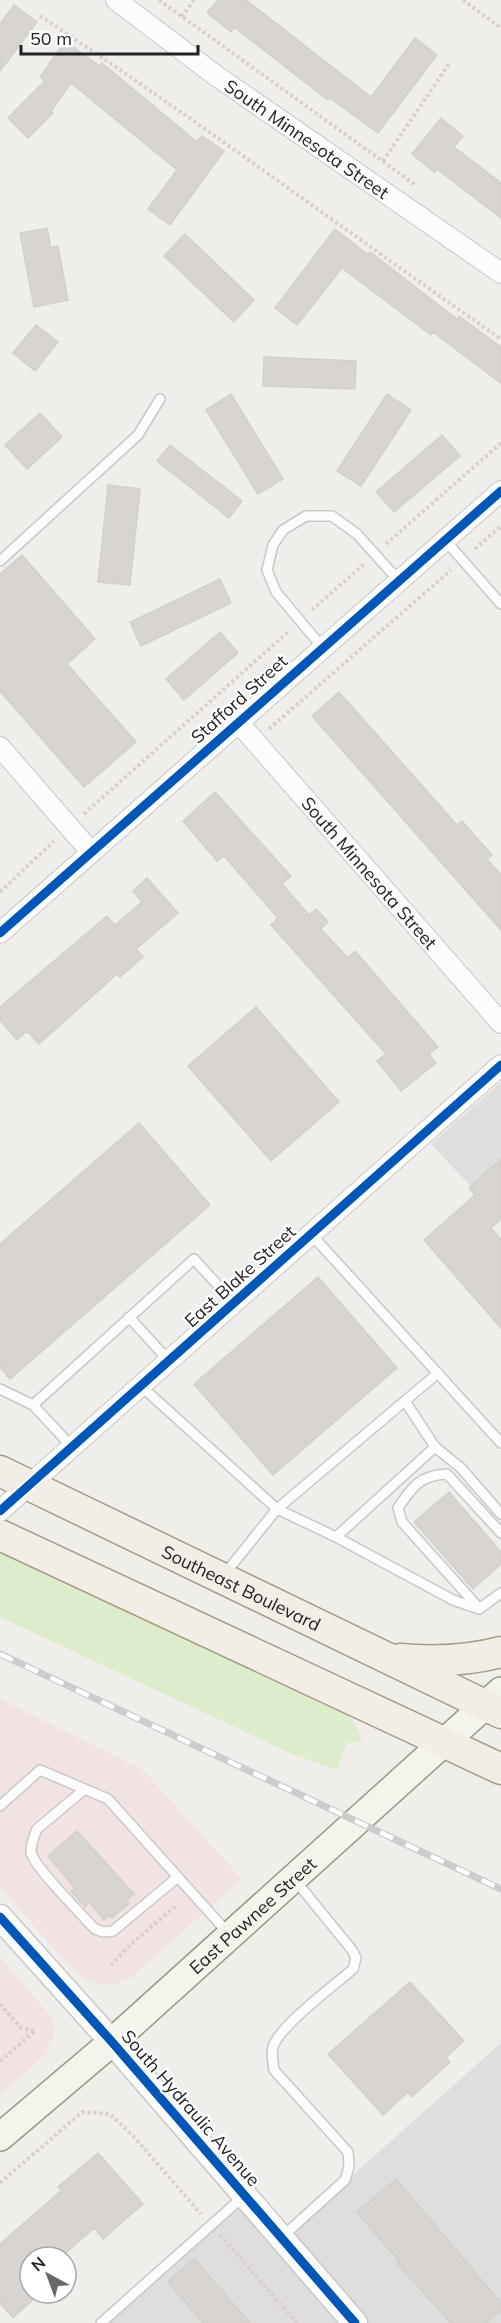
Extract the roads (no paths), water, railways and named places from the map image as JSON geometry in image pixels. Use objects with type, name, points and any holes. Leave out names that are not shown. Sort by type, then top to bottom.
[{"type":"main road","name":"Southeast Boulevard","points":[[0,1471],[387,1658],[495,1703]]},
{"type":"main road","points":[[0,1535],[501,1769]]},
{"type":"main road","points":[[387,1658],[432,1661],[466,1660],[501,1652]]},
{"type":"main road","name":"East Pawnee Street","points":[[0,2137],[112,2042],[444,1741],[495,1703]]},
{"type":"street","name":"South Minnesota Street","points":[[116,0],[215,75],[501,273]]},
{"type":"street","name":"Stafford Street","points":[[0,933],[501,491]]},
{"type":"street","name":"South Minnesota Street","points":[[238,722],[501,1023]]},
{"type":"street","points":[[0,747],[91,852]]},
{"type":"street","name":"East Blake Street","points":[[0,1510],[501,1065]]},
{"type":"street","name":"South Hydraulic Avenue","points":[[0,1917],[112,2042],[355,2323]]},
{"type":"lane","points":[[0,561],[138,435],[160,399]]},
{"type":"lane","points":[[322,647],[276,592],[267,570],[273,545],[283,530],[306,516],[332,516],[357,534],[398,580]]},
{"type":"lane","points":[[445,540],[501,604]]},
{"type":"lane","points":[[311,1234],[501,1443]]},
{"type":"lane","points":[[33,1405],[194,1259],[234,1303]]},
{"type":"lane","points":[[129,1317],[169,1361]]},
{"type":"lane","points":[[222,1578],[277,1509],[438,1374]]},
{"type":"lane","points":[[141,1386],[277,1509],[453,1600],[479,1609]]},
{"type":"lane","points":[[0,1389],[33,1405],[72,1447]]},
{"type":"lane","points":[[405,1401],[435,1447],[461,1468],[501,1514]]},
{"type":"lane","points":[[336,1538],[435,1447]]},
{"type":"lane","points":[[479,1609],[402,1522],[398,1508],[410,1490],[431,1474],[447,1474],[501,1533]]},
{"type":"lane","points":[[479,1609],[501,1593]]},
{"type":"lane","points":[[0,1806],[40,1770],[108,1799],[230,1935]]},
{"type":"lane","points":[[85,1789],[37,1829],[31,1854],[95,1929],[103,1932],[113,1931],[178,1877]]},
{"type":"lane","points":[[281,2238],[345,2180],[349,2167],[348,2152],[274,2070],[272,2059],[274,2045],[282,2031],[353,1969],[356,1958],[352,1950],[293,1878]]},
{"type":"lane","points":[[101,2323],[244,2195]]},
{"type":"railway","points":[[0,1654],[501,1889]]}]
